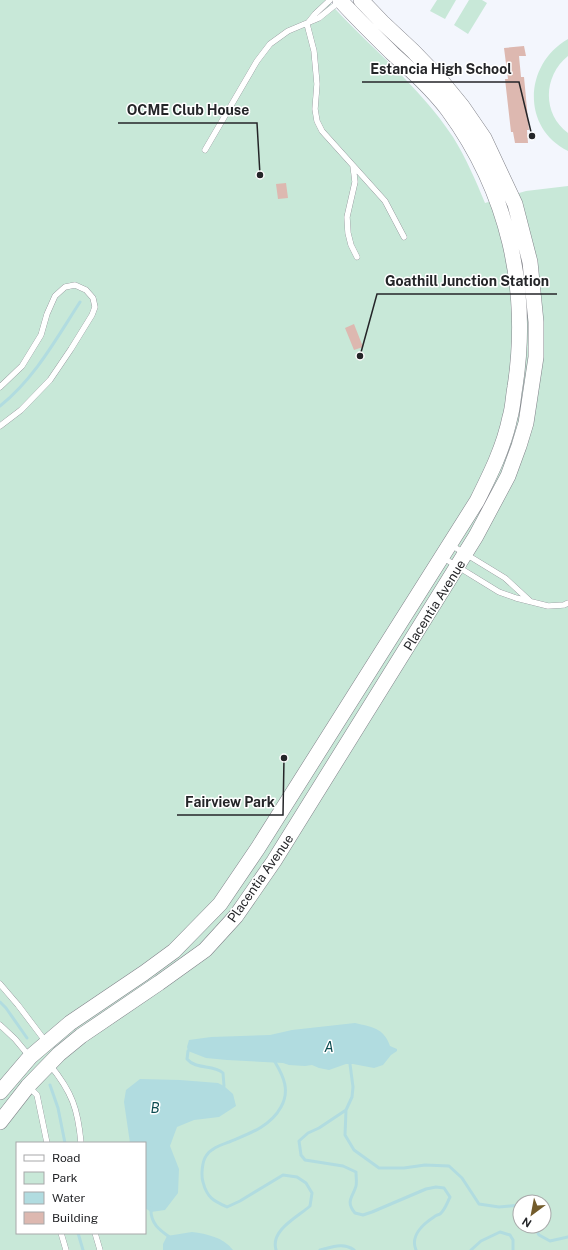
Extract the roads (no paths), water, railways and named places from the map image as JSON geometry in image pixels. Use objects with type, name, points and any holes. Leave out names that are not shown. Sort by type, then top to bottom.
[{"type":"main road","name":"Placentia Avenue","points":[[0,1092],[30,1057],[46,1042],[70,1023],[174,951],[220,904],[258,848],[477,501],[487,481],[504,438],[510,417],[519,362],[519,297],[512,247],[500,208],[485,172],[447,109],[417,76],[337,0]]},
{"type":"main road","name":"Placentia Avenue","points":[[0,1122],[28,1086],[49,1064],[81,1036],[159,984],[205,950],[236,916],[274,861],[465,554],[494,504],[508,476],[526,423],[536,358],[536,322],[530,262],[515,204],[484,138],[462,106],[414,51],[382,22],[361,0]]},
{"type":"lane","points":[[205,150],[257,61],[270,44],[288,31],[319,18],[337,0]]},
{"type":"lane","points":[[337,0],[314,14],[307,24],[314,51],[317,84],[315,109],[317,121],[322,131],[385,201],[404,237]]},
{"type":"lane","points":[[353,166],[354,182],[347,217],[348,233],[351,245],[357,257]]},
{"type":"lane","points":[[0,387],[22,366],[41,335],[47,314],[55,296],[65,287],[76,284],[86,290],[93,298],[95,307],[92,316],[50,380],[21,410],[0,426]]},
{"type":"lane","points":[[450,544],[505,578],[530,602]]},
{"type":"lane","points":[[442,557],[499,592],[548,606],[564,605],[568,603]]},
{"type":"lane","points":[[0,984],[46,1042]]},
{"type":"lane","points":[[0,1025],[15,1039],[30,1057]]},
{"type":"lane","points":[[49,1064],[73,1100],[78,1119],[81,1142]]},
{"type":"lane","points":[[28,1086],[37,1095],[47,1142]]},
{"type":"lane","points":[[61,1234],[66,1250]]},
{"type":"lane","points":[[94,1234],[100,1250]]},
{"type":"water","name":"A","points":[[355,1023],[377,1029],[384,1035],[390,1046],[397,1049],[397,1051],[391,1055],[383,1065],[374,1068],[346,1064],[329,1070],[312,1065],[289,1065],[283,1063],[206,1058],[188,1051],[187,1047],[189,1040],[211,1037],[270,1035],[292,1030]]},
{"type":"water","name":"B","points":[[140,1079],[180,1080],[218,1083],[233,1094],[236,1106],[219,1117],[194,1120],[177,1127],[170,1146],[179,1169],[178,1193],[165,1210],[151,1212],[146,1209],[146,1142],[130,1142],[124,1102],[126,1090]]},
{"type":"water","points":[[192,1232],[209,1235],[220,1239],[233,1250],[163,1250],[163,1244],[167,1236]]},
{"type":"waterway","points":[[0,406],[13,395],[34,371],[80,302]]},
{"type":"waterway","points":[[0,1002],[6,1008],[27,1038]]},
{"type":"waterway","points":[[188,1051],[187,1059],[195,1065],[219,1070],[223,1073],[224,1086],[222,1089]]},
{"type":"waterway","points":[[275,1062],[285,1084],[284,1101],[281,1107],[265,1125],[213,1149],[208,1153],[203,1165],[202,1179],[209,1195],[215,1201],[227,1207],[240,1201],[283,1175],[297,1177],[306,1183],[312,1193],[310,1206],[292,1219],[281,1230],[275,1243],[276,1250]]},
{"type":"waterway","points":[[350,1064],[353,1087],[352,1097],[346,1110],[345,1135],[354,1150],[379,1168],[404,1168],[425,1165],[449,1166],[462,1178],[479,1204],[499,1207],[512,1206]]},
{"type":"waterway","points":[[50,1085],[58,1108],[65,1142]]},
{"type":"waterway","points":[[346,1110],[319,1128],[308,1133],[299,1141],[301,1155],[305,1160],[343,1166],[356,1172],[355,1190],[350,1202],[355,1213],[363,1215],[426,1189],[436,1187],[444,1188],[450,1197],[446,1206],[440,1214],[426,1223],[416,1235],[416,1250]]},
{"type":"waterway","points":[[151,1208],[152,1218],[156,1226],[171,1238]]},
{"type":"waterway","points":[[471,1250],[481,1241],[500,1232],[510,1235],[513,1240],[513,1250]]},
{"type":"waterway","points":[[78,1234],[83,1250]]},
{"type":"waterway","points":[[538,1234],[550,1241],[568,1237]]},
{"type":"waterway","points":[[320,1250],[342,1246],[346,1246],[354,1250]]},
{"type":"place","name":"Estancia High School","points":[[532,136]]},
{"type":"place","name":"OCME Club House","points":[[260,175]]},
{"type":"place","name":"Goathill Junction Station","points":[[360,356]]},
{"type":"place","name":"Fairview Park","points":[[284,758]]}]
